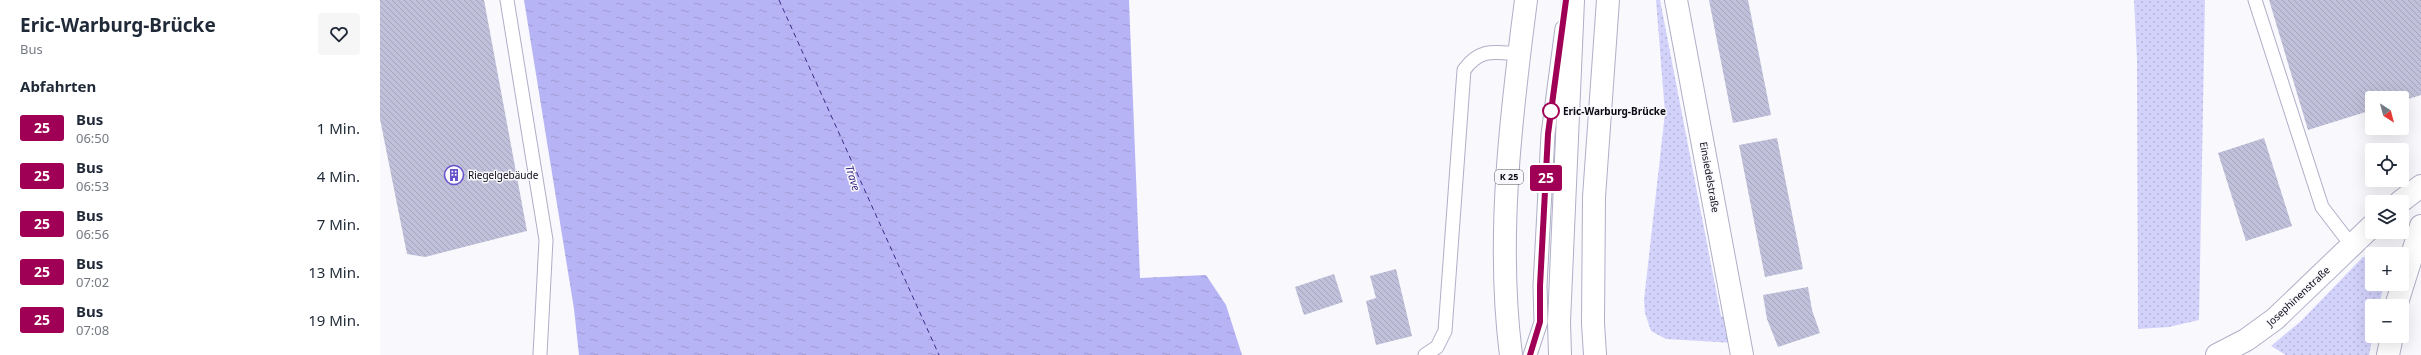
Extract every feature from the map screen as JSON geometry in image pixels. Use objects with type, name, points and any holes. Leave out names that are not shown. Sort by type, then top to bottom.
[{"type":"main road","name":"K 25","points":[[1512,355],[1507,321],[1504,230],[1519,54],[1526,0]]},
{"type":"main road","points":[[1560,355],[1559,322],[1573,0]]},
{"type":"main road","points":[[1596,355],[1593,323],[1594,197],[1608,0]]},
{"type":"main road","name":"Einsiedelstraße","points":[[1676,0],[1742,355]]},
{"type":"main road","points":[[2409,195],[2421,186]]},
{"type":"main road","points":[[2398,299],[2421,226]]},
{"type":"main road","name":"Josephinenstraße","points":[[2217,355],[2246,340],[2275,319],[2365,233]]},
{"type":"main road","points":[[2388,355],[2391,343]]},
{"type":"lane","points":[[507,0],[546,240],[540,355]]},
{"type":"lane","points":[[1530,355],[1540,322],[1540,286],[1548,134],[1566,0]]},
{"type":"lane","points":[[2255,0],[2322,207],[2352,246]]},
{"type":"lane","points":[[1425,355],[1437,347],[1445,331],[1464,70],[1472,59],[1482,53],[1519,54]]},
{"type":"shaded area","points":[[1656,0],[1660,0],[1721,316],[1731,325],[1734,343],[1666,339],[1651,331],[1645,313],[1644,300],[1665,113]]},
{"type":"shaded area","points":[[2134,0],[2205,0],[2199,320],[2169,327],[2138,329],[2137,60]]},
{"type":"shaded area","points":[[2363,257],[2365,257],[2365,291],[2382,291],[2381,299],[2365,299],[2365,343],[2372,343],[2369,355],[2286,355],[2271,346],[2301,321]]},
{"type":"water","name":"Trave","points":[[524,0],[1129,0],[1140,278],[1206,275],[1226,305],[1242,355],[579,355],[574,309]]},
{"type":"building","name":"Riegelgebäude","points":[[380,0],[484,0],[527,231],[425,257],[407,254],[380,119]]},
{"type":"building","points":[[1709,0],[1748,0],[1771,115],[1733,123]]},
{"type":"building","points":[[2269,0],[2421,0],[2421,95],[2409,99],[2409,91],[2365,91],[2365,112],[2308,130]]},
{"type":"building","points":[[1777,138],[1803,269],[1765,277],[1739,145]]},
{"type":"building","points":[[2264,138],[2292,226],[2246,241],[2218,153]]},
{"type":"building","points":[[1396,269],[1412,336],[1376,345],[1366,301],[1376,298],[1370,276]]},
{"type":"building","points":[[1334,274],[1343,302],[1304,315],[1295,287]]},
{"type":"building","points":[[1808,287],[1812,310],[1820,333],[1778,347],[1767,319],[1763,295]]},
{"type":"ferry route","points":[[779,0],[939,355]]},
{"type":"bus line","name":"25","points":[[1530,355],[1540,322],[1540,286],[1548,134],[1566,0]]},
{"type":"place","name":"Eric-Warburg-Brücke","points":[[1551,111]]},
{"type":"place","name":"Riegelgebäude","points":[[454,175]]}]
